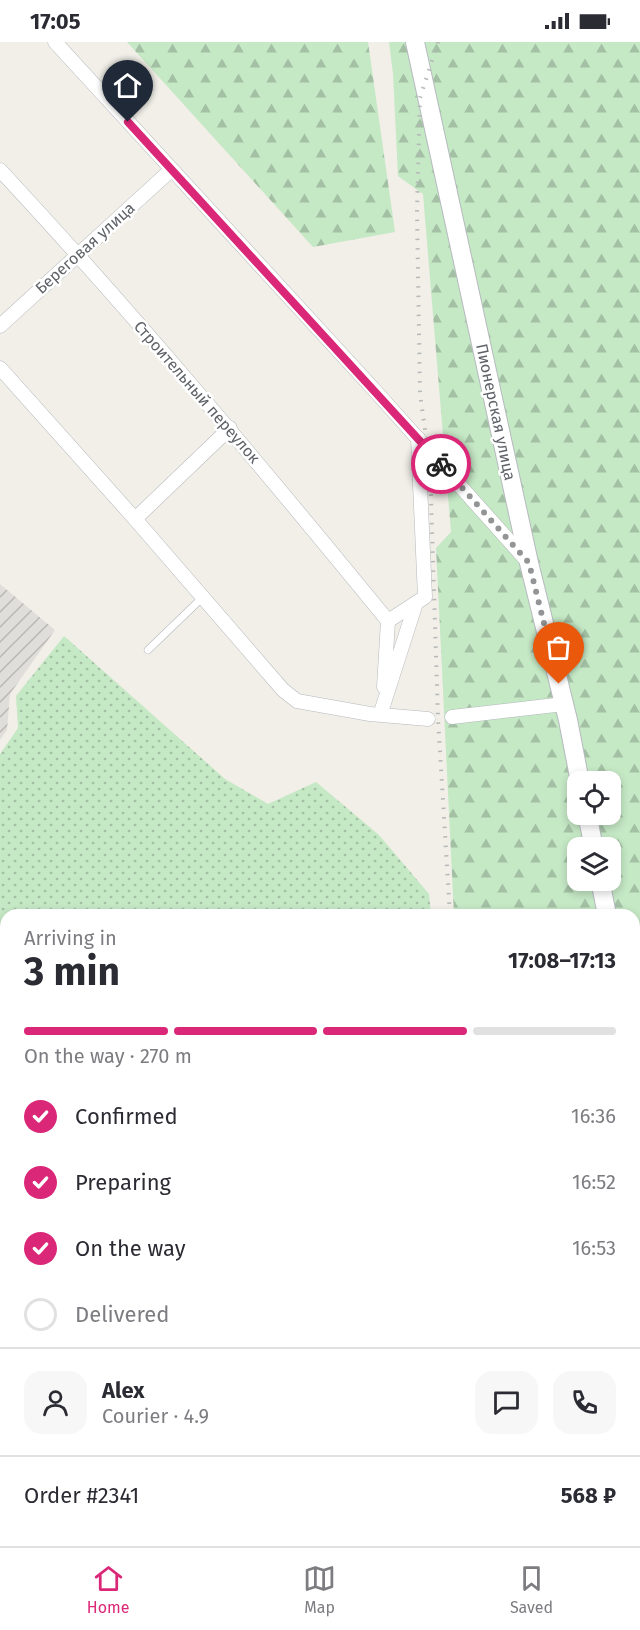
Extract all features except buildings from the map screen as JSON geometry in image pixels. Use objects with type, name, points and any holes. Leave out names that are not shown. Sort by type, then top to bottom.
[{"type":"street","points":[[55,42],[418,438],[529,563]]},
{"type":"street","name":"Пионерская улица","points":[[415,42],[529,563],[564,704],[578,771]]},
{"type":"street","name":"Строительный переулок","points":[[0,170],[78,254],[230,429],[388,621]]},
{"type":"street","name":"Береговая улица","points":[[0,326],[171,170]]},
{"type":"street","points":[[0,368],[283,690],[297,701],[428,719]]},
{"type":"street","points":[[135,519],[230,429]]},
{"type":"street","points":[[382,712],[388,621],[425,597],[418,438]]},
{"type":"street","points":[[382,712],[416,603]]},
{"type":"street","points":[[452,717],[564,704]]},
{"type":"street","points":[[602,891],[606,909]]},
{"type":"lane","points":[[148,650],[203,597]]},
{"type":"shaded area","points":[[0,584],[55,630],[10,694],[7,730],[0,740]]},
{"type":"green space","points":[[127,42],[368,42],[395,232],[313,247]]},
{"type":"green space","points":[[389,42],[640,42],[640,909],[454,909],[436,548],[451,532],[423,194],[398,176],[393,74]]},
{"type":"green space","points":[[64,636],[225,779],[268,804],[316,782],[379,835],[429,894],[430,909],[0,909],[0,754],[18,728],[16,696]]},
{"type":"railway","points":[[438,42],[420,98],[417,212],[420,394],[430,465],[438,719],[450,909]]},
{"type":"way so far","points":[[441,464],[529,563],[559,684]]},
{"type":"route","points":[[128,122],[441,464]]}]
